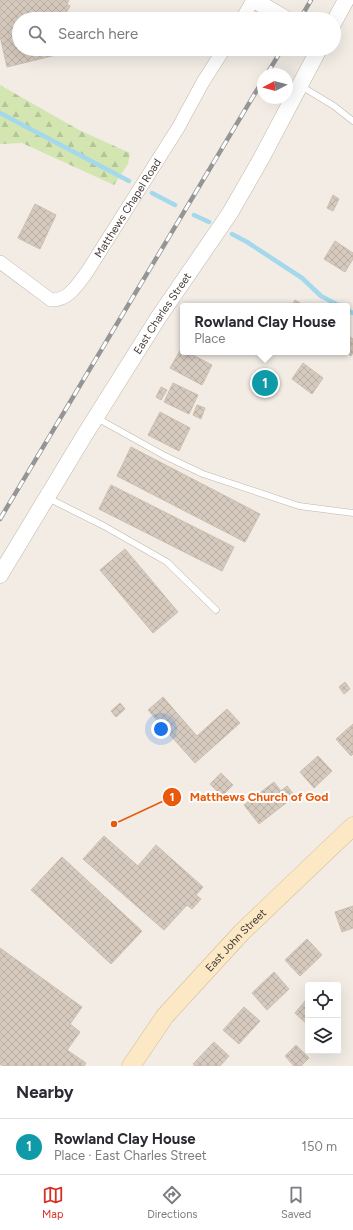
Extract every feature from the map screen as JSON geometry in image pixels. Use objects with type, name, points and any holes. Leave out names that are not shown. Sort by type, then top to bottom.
[{"type":"main road","name":"East John Street","points":[[131,1066],[165,1016],[242,932],[353,827]]},
{"type":"street","points":[[246,12],[253,0],[274,12]]},
{"type":"street","points":[[339,12],[346,0]]},
{"type":"street","name":"Matthews Chapel Road","points":[[0,262],[51,300],[64,298],[74,290],[87,272],[178,128],[203,82],[220,56]]},
{"type":"street","name":"East Charles Street","points":[[0,575],[158,318],[230,213],[261,159],[315,56]]},
{"type":"lane","points":[[300,86],[334,106],[353,121]]},
{"type":"lane","points":[[97,416],[104,422],[165,456],[203,474],[299,506],[353,513]]},
{"type":"lane","points":[[47,498],[104,526],[167,562],[216,610]]},
{"type":"green space","points":[[0,85],[79,130],[130,153],[128,164],[114,185],[22,143],[0,144]]},
{"type":"building","points":[[0,0],[69,0],[67,4],[70,6],[67,12],[12,12],[12,56],[52,56],[7,67],[0,36]]},
{"type":"building","points":[[333,195],[339,199],[333,211],[327,208]]},
{"type":"building","points":[[35,204],[56,215],[40,249],[18,238]]},
{"type":"building","points":[[335,241],[353,253],[353,259],[345,272],[324,259]]},
{"type":"building","points":[[350,337],[353,339],[353,353],[351,356]]},
{"type":"building","points":[[180,351],[180,355],[193,355],[212,365],[202,385],[170,368]]},
{"type":"building","points":[[303,363],[323,378],[312,394],[292,379]]},
{"type":"building","points":[[173,383],[198,395],[189,414],[164,402]]},
{"type":"building","points":[[161,387],[167,390],[161,400],[156,397]]},
{"type":"building","points":[[197,405],[205,408],[201,419],[193,415]]},
{"type":"building","points":[[160,412],[190,428],[179,451],[148,435]]},
{"type":"building","points":[[131,447],[260,514],[245,542],[117,476]]},
{"type":"building","points":[[111,485],[234,547],[222,571],[99,509]]},
{"type":"building","points":[[125,549],[178,612],[153,633],[100,570]]},
{"type":"building","points":[[345,682],[350,689],[344,694],[339,687]]},
{"type":"building","points":[[163,697],[197,736],[227,709],[240,723],[195,763],[148,710]]},
{"type":"building","points":[[120,703],[125,709],[116,717],[111,711]]},
{"type":"building","points":[[353,724],[353,754],[351,756],[336,739]]},
{"type":"building","points":[[318,756],[332,771],[314,788],[300,772]]},
{"type":"building","points":[[221,773],[233,785],[222,796],[210,784]]},
{"type":"building","points":[[274,782],[281,791],[287,786],[295,796],[259,824],[244,805]]},
{"type":"building","points":[[104,836],[138,866],[156,845],[203,887],[196,895],[201,899],[192,909],[187,905],[164,930],[83,859]]},
{"type":"building","points":[[62,857],[142,931],[111,964],[31,890]]},
{"type":"building","points":[[353,906],[353,928],[342,932],[335,912]]},
{"type":"building","points":[[307,939],[322,955],[300,976],[285,960]]},
{"type":"building","points":[[0,948],[82,1007],[70,1024],[80,1032],[67,1050],[86,1063],[84,1066],[3,1066],[0,1064]]},
{"type":"building","points":[[274,972],[289,989],[267,1010],[252,993]]},
{"type":"building","points":[[305,1001],[305,1022],[295,1013]]},
{"type":"building","points":[[244,1007],[260,1021],[239,1044],[223,1030]]},
{"type":"building","points":[[214,1042],[229,1056],[220,1066],[195,1066],[193,1064]]},
{"type":"building","points":[[296,1045],[309,1058],[301,1066],[294,1066],[285,1056]]},
{"type":"waterway","points":[[0,113],[129,181]]},
{"type":"waterway","points":[[152,193],[175,205]]},
{"type":"waterway","points":[[194,215],[209,222]]},
{"type":"waterway","points":[[232,234],[247,242],[302,278],[321,296],[334,303]]},
{"type":"railway","points":[[304,12],[311,0]]},
{"type":"railway","points":[[271,68],[278,56]]},
{"type":"railway","points":[[0,519],[257,90]]},
{"type":"place","name":"Rowland Clay House","points":[[265,383]]},
{"type":"place","name":"Matthews Church of God","points":[[114,824]]}]
